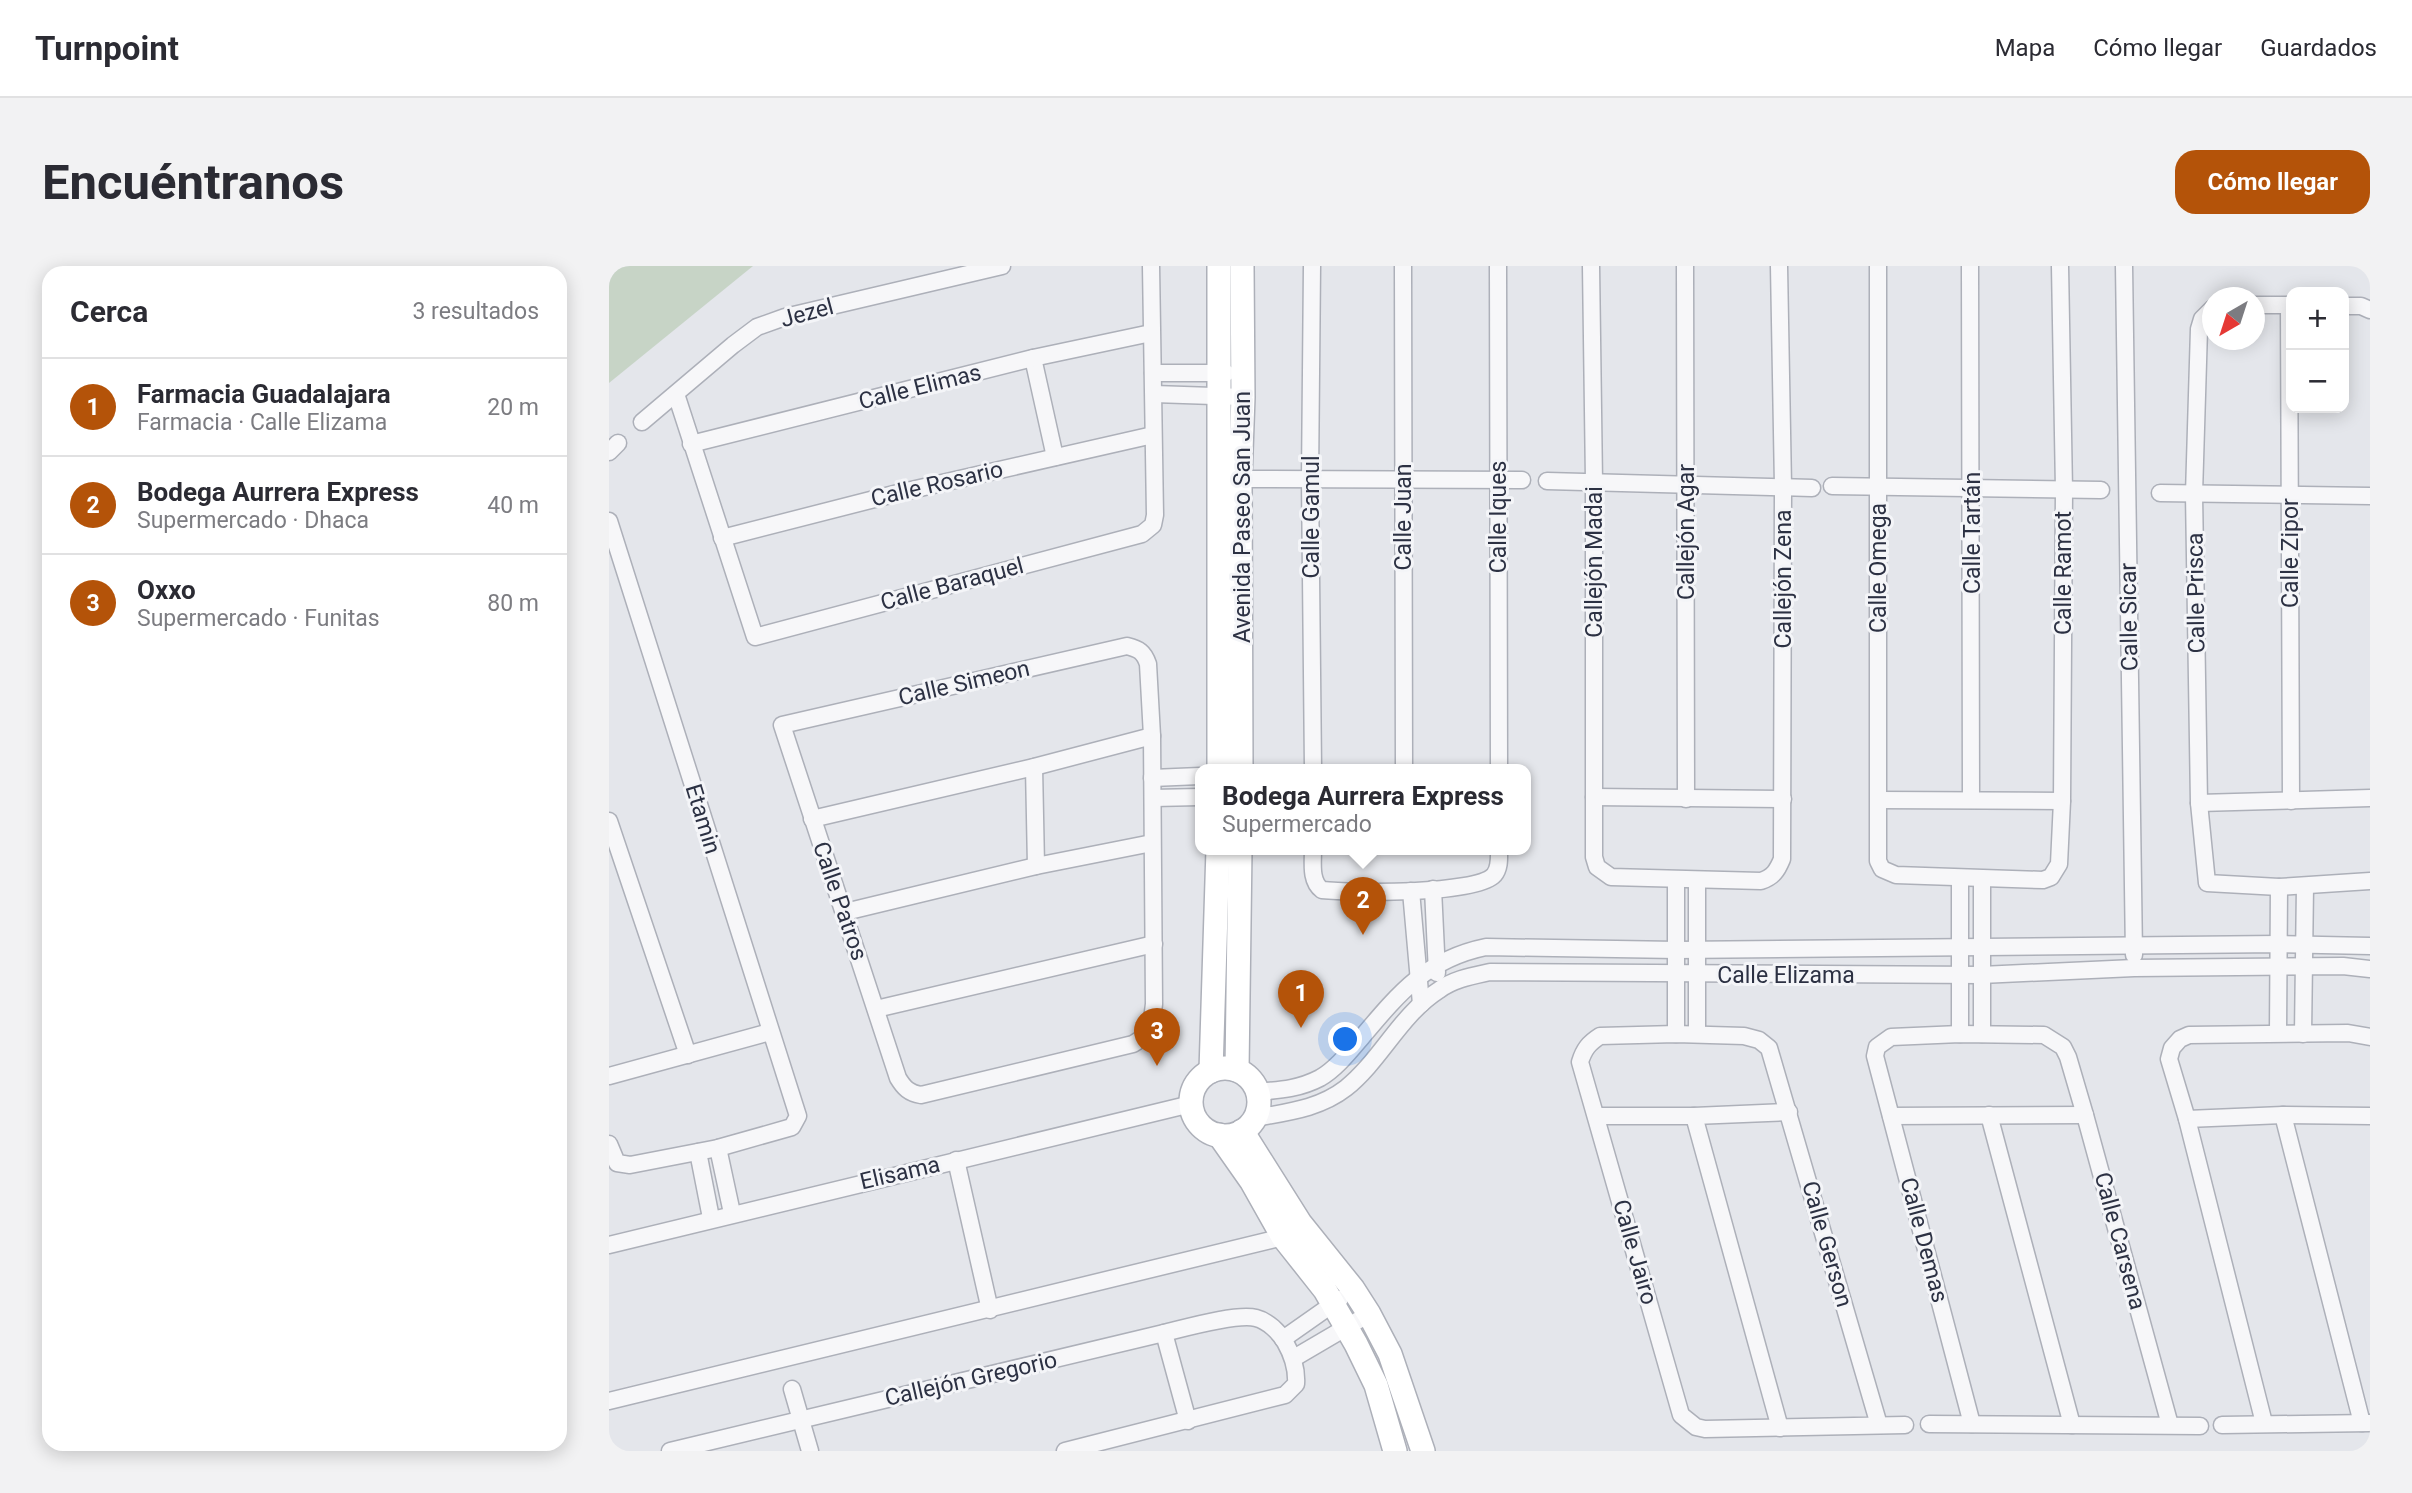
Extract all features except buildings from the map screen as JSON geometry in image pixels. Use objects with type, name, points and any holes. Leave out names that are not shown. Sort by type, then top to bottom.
[{"type":"street","name":"Jezel","points":[[642,422],[757,327],[785,317],[1002,266]]},
{"type":"street","points":[[1150,266],[1153,435]]},
{"type":"street","name":"Avenida Paseo San Juan","points":[[1219,266],[1219,764]]},
{"type":"street","name":"Avenida Paseo San Juan","points":[[1241,764],[1242,266]]},
{"type":"street","name":"Calle Gamul","points":[[1312,266],[1310,479],[1313,764]]},
{"type":"street","name":"Calle Juan","points":[[1403,266],[1404,764]]},
{"type":"street","name":"Calle Iques","points":[[1498,266],[1499,764]]},
{"type":"street","name":"Callejón Madai","points":[[1591,266],[1594,857],[1597,867],[1611,877],[1677,880]]},
{"type":"street","name":"Callejón Agar","points":[[1685,266],[1686,799]]},
{"type":"street","name":"Callejón Zena","points":[[1697,880],[1761,881],[1778,870],[1782,859],[1783,487],[1779,266]]},
{"type":"street","name":"Calle Omega","points":[[1878,266],[1878,861],[1882,869],[1896,876],[1960,879]]},
{"type":"street","name":"Calle Tartán","points":[[1970,266],[1971,800]]},
{"type":"street","name":"Calle Ramot","points":[[1982,879],[2043,880],[2051,877],[2059,864],[2062,801],[2064,489],[2060,266]]},
{"type":"street","name":"Calle Sicar","points":[[2124,266],[2134,968]]},
{"type":"street","points":[[2265,305],[2286,305]]},
{"type":"street","points":[[2349,306],[2361,306],[2370,310]]},
{"type":"street","name":"Calle Prisca","points":[[2202,319],[2199,329],[2194,494],[2199,803],[2207,883],[2279,887]]},
{"type":"street","name":"Calle Elimas","points":[[691,444],[1033,358],[1151,333]]},
{"type":"street","name":"Calle Zipor","points":[[2290,350],[2291,801]]},
{"type":"street","points":[[1033,358],[1055,457]]},
{"type":"street","points":[[1153,373],[1243,386]]},
{"type":"street","points":[[1154,394],[1219,384],[1243,386]]},
{"type":"street","points":[[676,394],[722,538]]},
{"type":"street","name":"Calle Rosario","points":[[722,538],[898,493],[1153,435]]},
{"type":"street","name":"Calle Baraquel","points":[[722,538],[755,637],[1142,534],[1153,525],[1155,515],[1153,435]]},
{"type":"street","points":[[1240,479],[1403,478],[1522,481]]},
{"type":"street","points":[[1547,481],[1812,488]]},
{"type":"street","points":[[1832,486],[2101,490]]},
{"type":"street","points":[[2160,494],[2370,496]]},
{"type":"street","name":"Etamin","points":[[609,521],[797,1116],[792,1127],[718,1148]]},
{"type":"street","name":"Calle Simeon","points":[[782,724],[1127,646],[1144,654],[1148,664],[1152,736]]},
{"type":"street","name":"Calle Patros","points":[[782,724],[898,1078],[911,1094],[921,1095],[1133,1044],[1151,1028],[1154,944]]},
{"type":"street","points":[[812,819],[1034,767],[1152,736],[1154,944],[876,1009]]},
{"type":"street","points":[[1034,767],[1036,866]]},
{"type":"street","points":[[1152,778],[1195,776]]},
{"type":"street","points":[[1153,798],[1195,797]]},
{"type":"street","points":[[1594,797],[1783,799]]},
{"type":"street","points":[[2199,803],[2370,798]]},
{"type":"street","points":[[1879,800],[2062,801]]},
{"type":"street","points":[[609,821],[688,1055]]},
{"type":"street","points":[[845,912],[1036,866],[1152,843]]},
{"type":"street","points":[[1211,1071],[1218,855]]},
{"type":"street","points":[[1237,1070],[1240,855]]},
{"type":"street","points":[[1313,855],[1313,877],[1322,890],[1411,891],[1483,882],[1496,874],[1499,855]]},
{"type":"street","points":[[1960,879],[1982,879],[1982,1034],[1961,1034],[1960,879]]},
{"type":"street","points":[[1677,880],[1697,880],[1697,1034],[1677,1034],[1677,880]]},
{"type":"street","points":[[2278,1033],[2279,887],[2370,881]]},
{"type":"street","points":[[2303,1034],[2305,886]]},
{"type":"street","points":[[1433,889],[1436,964],[1440,989]]},
{"type":"street","points":[[1411,891],[1421,1004]]},
{"type":"street","name":"Calle Elizama","points":[[1257,1093],[1296,1089],[1322,1077],[1348,1054],[1381,1014],[1418,976],[1436,964],[1463,952],[1486,947],[1677,950],[2279,944],[2370,946]]},
{"type":"street","name":"Calle Elizama","points":[[1249,1124],[1316,1106],[1345,1088],[1367,1067],[1421,1004],[1440,989],[1464,978],[1490,972],[1981,975],[2134,968],[2343,966],[2370,969]]},
{"type":"street","points":[[609,1076],[770,1032]]},
{"type":"street","points":[[2264,1423],[2187,1119],[2169,1059],[2172,1048],[2179,1039],[2189,1035],[2348,1033],[2370,1037]]},
{"type":"street","name":"Calle Jairo","points":[[1677,1034],[1600,1037],[1583,1051],[1580,1062],[1681,1415],[1696,1427],[1705,1429],[1780,1427]]},
{"type":"street","name":"Calle Gerson","points":[[1697,1034],[1744,1036],[1759,1040],[1769,1048],[1879,1425]]},
{"type":"street","name":"Calle Demas","points":[[1961,1034],[1891,1037],[1877,1047],[1875,1056],[1972,1424]]},
{"type":"street","name":"Calle Carsena","points":[[1982,1034],[2045,1035],[2063,1047],[2069,1057],[2170,1425]]},
{"type":"street","points":[[1220,1068],[1237,1070],[1249,1079],[1257,1093],[1258,1101],[1249,1124],[1227,1136],[1219,1135],[1203,1127],[1193,1112],[1191,1104],[1196,1084],[1211,1071],[1220,1068]]},
{"type":"street","name":"Elisama","points":[[609,1245],[711,1218],[1191,1104]]},
{"type":"street","points":[[1596,1116],[1789,1112]]},
{"type":"street","points":[[1989,1115],[2072,1425]]},
{"type":"street","points":[[1891,1116],[2085,1115]]},
{"type":"street","points":[[2187,1119],[2283,1115],[2370,1116]]},
{"type":"street","points":[[2222,1425],[2366,1423],[2283,1115]]},
{"type":"street","points":[[1694,1116],[1780,1427],[1905,1425]]},
{"type":"street","points":[[1249,1124],[1300,1223],[1353,1289],[1369,1314],[1390,1354],[1423,1451]]},
{"type":"street","points":[[1219,1135],[1252,1182],[1283,1237],[1333,1304],[1346,1326],[1375,1385],[1395,1451]]},
{"type":"street","points":[[609,1144],[617,1163],[630,1165],[718,1148],[732,1213]]},
{"type":"street","points":[[698,1152],[711,1218]]},
{"type":"street","points":[[956,1160],[990,1310]]},
{"type":"street","points":[[609,1401],[1283,1237]]},
{"type":"street","points":[[1065,1451],[1285,1395],[1296,1384],[1294,1358],[1283,1339],[1353,1289]]},
{"type":"street","points":[[1294,1358],[1369,1314]]},
{"type":"street","name":"Callejón Gregorio","points":[[670,1451],[1164,1333],[1244,1317],[1263,1321],[1283,1339]]},
{"type":"street","points":[[1164,1333],[1188,1421]]},
{"type":"street","points":[[792,1389],[810,1451]]},
{"type":"street","points":[[1929,1424],[2200,1426]]},
{"type":"green space","points":[[609,266],[753,266],[609,383]]},
{"type":"place","name":"Bodega Aurrera Express","points":[[1363,935]]},
{"type":"place","name":"Farmacia Guadalajara","points":[[1301,1028]]},
{"type":"place","name":"Oxxo","points":[[1157,1066]]}]
